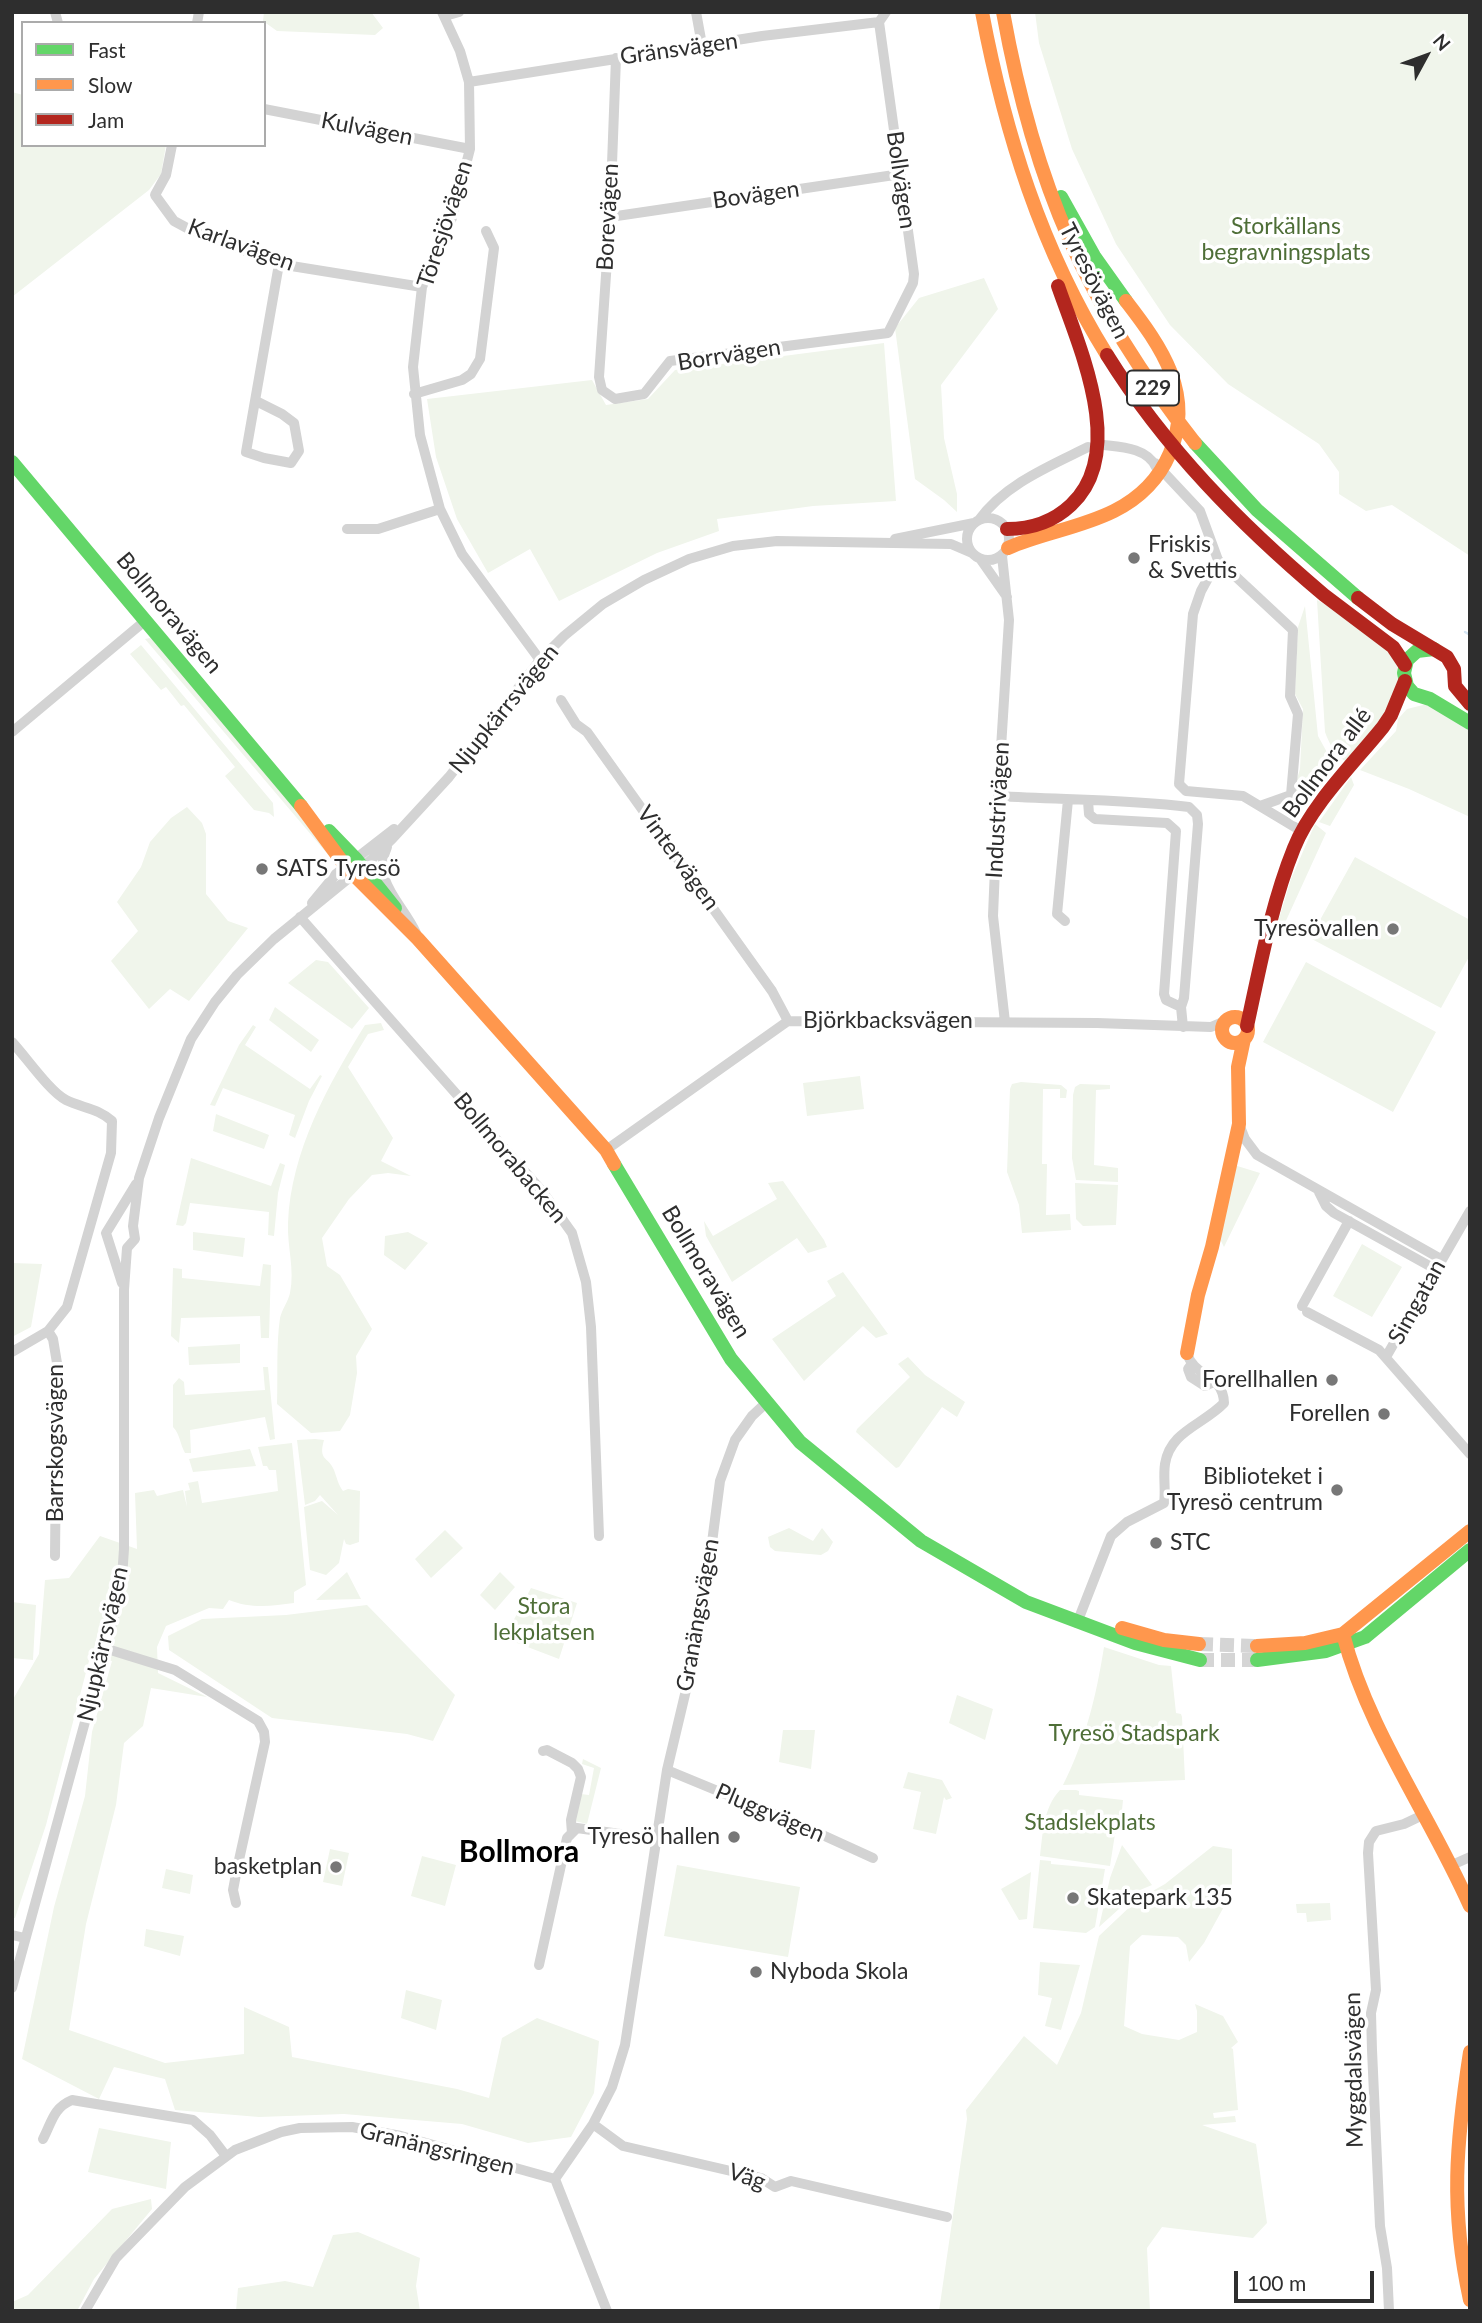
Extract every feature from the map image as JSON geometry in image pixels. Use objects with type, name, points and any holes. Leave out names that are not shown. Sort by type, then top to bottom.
[{"type":"main road","name":"Tyresövägen","points":[[982,12],[1006,128],[1045,239],[1087,323],[1149,418],[1212,492],[1264,544],[1324,595],[1388,643],[1405,664]]},
{"type":"main road","name":"Tyresövägen","points":[[1003,12],[1027,124],[1048,190],[1068,240],[1105,316],[1140,371],[1186,433],[1268,520],[1358,598],[1392,624],[1450,660],[1458,691],[1470,704]]},
{"type":"main road","points":[[1005,552],[1028,539],[1087,522],[1127,503],[1151,483],[1173,449],[1179,423],[1175,382],[1153,338],[1090,251],[1027,124]]},
{"type":"main road","points":[[1003,525],[1024,529],[1063,513],[1082,496],[1096,467],[1097,421],[1086,371],[1045,239]]},
{"type":"main road","name":"Bollmoravägen","points":[[12,463],[354,867],[606,1150],[731,1359],[800,1442],[921,1541],[995,1584],[1163,1652],[1200,1661]]},
{"type":"main road","points":[[1435,649],[1417,651],[1405,664],[1405,681],[1410,691],[1470,723]]},
{"type":"main road","points":[[1425,698],[1446,692],[1453,679]]},
{"type":"main road","name":"Bollmora allé","points":[[1189,1359],[1198,1295],[1212,1247],[1240,1124],[1238,1067],[1266,937],[1294,847],[1316,810],[1391,715],[1405,681]]},
{"type":"main road","name":"Bollmora allé","points":[[1391,715],[1425,698]]},
{"type":"main road","points":[[1223,1027],[1252,999]]},
{"type":"main road","points":[[1243,1020],[1246,1033],[1236,1043],[1223,1027],[1243,1020]]},
{"type":"main road","name":"Bollmora allé","points":[[1223,1027],[1238,1067]]},
{"type":"main road","points":[[1344,1641],[1470,1531]]},
{"type":"main road","points":[[1257,1653],[1316,1653],[1344,1641],[1365,1637],[1470,1550]]},
{"type":"main road","name":"Bollmoravägen","points":[[1079,1619],[1137,1634],[1199,1644]]},
{"type":"main road","points":[[1344,1641],[1365,1698],[1390,1751],[1452,1865],[1470,1906]]},
{"type":"main road","points":[[1470,2052],[1465,2120],[1454,2180],[1461,2265],[1470,2300]]},
{"type":"street","points":[[443,14],[459,12]]},
{"type":"street","points":[[696,12],[702,45]]},
{"type":"street","points":[[879,22],[886,12]]},
{"type":"street","name":"Töresjövägen","points":[[443,14],[460,51],[469,82],[470,149],[452,218],[422,287],[413,367],[419,435],[440,509],[462,554],[540,660]]},
{"type":"street","name":"Gränsvägen","points":[[469,82],[702,45],[879,22]]},
{"type":"street","name":"Bollvägen","points":[[879,22],[914,274],[913,283],[888,333]]},
{"type":"street","name":"Borevägen","points":[[598,376],[610,217],[617,58]]},
{"type":"street","name":"Kulvägen","points":[[266,109],[470,149]]},
{"type":"street","name":"Karlavägen","points":[[172,147],[166,175],[155,195],[174,221],[279,264],[422,287]]},
{"type":"street","name":"Bovägen","points":[[610,217],[901,174]]},
{"type":"street","points":[[414,394],[462,380],[471,374],[480,359],[494,248],[486,231]]},
{"type":"street","points":[[256,401],[294,423],[299,451],[292,463],[246,453],[279,264]]},
{"type":"street","name":"Borrvägen","points":[[598,376],[602,390],[615,399],[644,394],[670,360],[888,333]]},
{"type":"street","points":[[1104,445],[1131,448],[1200,511],[1218,560],[1293,630],[1290,696],[1298,714],[1291,795],[1260,806]]},
{"type":"street","points":[[1007,597],[967,538],[988,508],[1028,477],[1088,447]]},
{"type":"street","points":[[977,556],[993,560],[1005,552],[1009,537],[997,501]]},
{"type":"street","points":[[347,529],[378,529],[440,509]]},
{"type":"street","points":[[977,522],[990,518],[1003,525]]},
{"type":"street","name":"Njupkärrsvägen","points":[[877,542],[977,522]]},
{"type":"street","name":"Njupkärrsvägen","points":[[12,1988],[114,1616],[122,1578],[124,1290],[127,1248],[135,1239],[132,1226],[139,1178],[159,1118],[191,1039],[215,1002],[237,975],[300,917],[336,874],[354,867],[391,840],[449,777],[540,660],[603,604],[644,580],[689,559],[733,546],[777,541],[951,544],[977,556]]},
{"type":"street","name":"Industrivägen","points":[[1005,552],[1009,620],[993,916],[1005,1022]]},
{"type":"street","points":[[1218,560],[1201,591],[1193,614],[1179,780],[1181,788],[1186,791],[1243,796],[1303,832]]},
{"type":"street","points":[[12,732],[146,620]]},
{"type":"street","name":"Vintervägen","points":[[561,700],[576,724],[587,732],[683,865],[772,991],[788,1021]]},
{"type":"street","points":[[998,796],[1088,801],[1096,799],[1182,806],[1189,807],[1197,815],[1181,1007],[1183,1027]]},
{"type":"street","points":[[1065,921],[1057,914],[1068,800]]},
{"type":"street","points":[[1088,801],[1089,814],[1096,819],[1167,823],[1176,831],[1164,994],[1166,1000],[1181,1007]]},
{"type":"street","name":"Njupkärrsvägen","points":[[354,867],[414,813]]},
{"type":"street","name":"Bollmoravägen","points":[[391,840],[383,856],[384,882],[408,915],[418,939]]},
{"type":"street","name":"Bollmorabacken","points":[[300,917],[542,1191],[572,1233],[586,1282],[591,1326],[599,1536]]},
{"type":"street","name":"Björkbacksvägen","points":[[606,1150],[788,1021],[1097,1023],[1223,1027]]},
{"type":"street","points":[[12,1042],[54,1092],[66,1100],[103,1112],[112,1121],[111,1153],[67,1307],[48,1331],[12,1352]]},
{"type":"street","points":[[1240,1124],[1245,1139],[1257,1155],[1438,1264]]},
{"type":"street","name":"Njupkärrsvägen","points":[[124,1290],[109,1242],[113,1223],[139,1178]]},
{"type":"street","points":[[1319,1192],[1326,1206],[1334,1213],[1438,1264]]},
{"type":"street","name":"Simgatan","points":[[1387,1357],[1470,1211]]},
{"type":"street","points":[[90,1228],[124,1221],[132,1226]]},
{"type":"street","points":[[1349,1221],[1304,1309],[1379,1350],[1470,1454]]},
{"type":"street","points":[[90,1228],[120,1250],[127,1248]]},
{"type":"street","name":"Barrskogsvägen","points":[[48,1331],[53,1339],[57,1363],[55,1556]]},
{"type":"street","points":[[1079,1619],[1111,1536],[1127,1522],[1164,1503],[1165,1461],[1171,1448],[1180,1435],[1224,1403],[1223,1393],[1216,1381],[1189,1359]]},
{"type":"street","name":"Granängsvägen","points":[[555,2179],[593,2124],[612,2087],[625,2045],[667,1770],[701,1626],[722,1469],[735,1440],[752,1416],[766,1403]]},
{"type":"street","points":[[104,1648],[175,1670],[258,1721],[264,1732],[265,1742],[233,1890],[236,1903]]},
{"type":"street","points":[[544,1751],[559,1756],[578,1769],[580,1777],[571,1820],[572,1833]]},
{"type":"street","name":"Pluggvägen","points":[[667,1770],[873,1858]]},
{"type":"street","name":"Myggdalsvägen","points":[[1389,2311],[1387,2268],[1380,2226],[1371,2013],[1376,1990],[1368,1853],[1369,1842],[1376,1831],[1404,1824],[1425,1814]]},
{"type":"street","points":[[539,1965],[568,1838],[572,1833],[577,1828],[656,1839]]},
{"type":"street","points":[[1452,1865],[1470,1857]]},
{"type":"street","points":[[12,1936],[26,1938]]},
{"type":"street","points":[[43,2139],[53,2112],[72,2100],[193,2120],[210,2135],[226,2156]]},
{"type":"street","name":"Väg","points":[[593,2124],[623,2146],[761,2178],[775,2187],[791,2181],[947,2217]]},
{"type":"street","name":"Granängsringen","points":[[85,2311],[116,2258],[185,2187],[226,2156],[281,2132],[300,2128],[352,2127],[401,2136],[555,2179]]},
{"type":"street","points":[[555,2179],[607,2311]]},
{"type":"green space","points":[[264,12],[371,12],[383,28],[375,35],[277,31],[263,21]]},
{"type":"green space","name":"Storkällans begravningsplats","points":[[1035,12],[1470,12],[1470,556],[1392,505],[1366,511],[1339,494],[1339,472],[1319,444],[1228,384],[1170,325],[1116,244],[1072,149],[1039,43]]},
{"type":"green space","points":[[12,92],[21,94],[21,147],[166,147],[161,174],[149,190],[12,297]]},
{"type":"green space","points":[[984,278],[998,309],[941,385],[944,438],[957,494],[957,512],[915,479],[895,328],[919,298]]},
{"type":"green space","points":[[884,343],[896,501],[813,506],[717,519],[719,531],[657,553],[559,601],[530,549],[488,573],[457,519],[436,457],[427,399],[592,380],[606,405],[648,399],[675,370]]},
{"type":"green space","points":[[1317,600],[1359,624],[1402,664],[1394,697],[1375,727],[1345,761],[1333,748],[1325,732]]},
{"type":"green space","points":[[1305,606],[1318,736],[1334,765],[1313,792],[1294,802],[1291,799],[1300,769],[1303,709],[1295,694],[1298,627]]},
{"type":"green space","points":[[150,638],[162,647],[296,811],[330,857],[145,639]]},
{"type":"green space","points":[[141,645],[273,803],[274,817],[269,813],[254,810],[225,776],[235,767],[184,705],[181,706],[166,687],[161,690],[130,654]]},
{"type":"green space","points":[[1431,703],[1470,731],[1470,817],[1360,770],[1396,731],[1398,719],[1407,709]]},
{"type":"green space","points":[[1351,777],[1354,785],[1330,826],[1319,822]]},
{"type":"green space","points":[[187,807],[202,823],[206,834],[206,894],[228,921],[248,928],[189,1001],[170,989],[149,1009],[111,961],[138,931],[117,902],[141,867],[150,842],[171,818]]},
{"type":"green space","points":[[1315,824],[1326,833],[1279,936],[1275,932],[1291,879]]},
{"type":"green space","name":"Tyresövallen","points":[[1355,857],[1470,920],[1470,955],[1441,1008],[1310,938]]},
{"type":"green space","points":[[316,960],[328,962],[369,1008],[352,1029],[288,983]]},
{"type":"green space","points":[[1306,962],[1436,1032],[1393,1112],[1263,1042]]},
{"type":"green space","points":[[275,1007],[319,1040],[311,1052],[269,1020]]},
{"type":"green space","points":[[381,1023],[384,1030],[368,1034],[348,1067],[393,1138],[381,1161],[411,1176],[388,1173],[372,1175],[349,1199],[322,1238],[327,1266],[340,1275],[372,1329],[356,1356],[357,1373],[350,1415],[340,1431],[311,1433],[277,1404],[280,1318],[291,1284],[288,1223],[291,1196],[304,1145],[325,1095],[365,1025]]},
{"type":"green space","points":[[253,1025],[256,1027],[245,1045],[310,1089],[320,1075],[322,1076],[295,1138],[289,1135],[295,1115],[223,1088],[215,1106],[210,1105],[239,1045]]},
{"type":"green space","points":[[860,1076],[864,1109],[807,1116],[803,1083]]},
{"type":"green space","points":[[1021,1082],[1061,1085],[1067,1090],[1066,1098],[1060,1098],[1060,1089],[1043,1089],[1042,1164],[1047,1164],[1046,1215],[1070,1214],[1071,1230],[1022,1233],[1019,1205],[1007,1172],[1010,1089],[1012,1084]]},
{"type":"green space","points":[[1080,1084],[1110,1085],[1110,1089],[1096,1090],[1094,1165],[1118,1168],[1118,1182],[1076,1180],[1072,1158],[1073,1095],[1075,1087]]},
{"type":"green space","points":[[216,1114],[269,1135],[264,1149],[213,1131]]},
{"type":"green space","points":[[191,1158],[271,1186],[280,1163],[285,1165],[278,1193],[274,1236],[268,1235],[269,1212],[190,1203],[186,1223],[183,1226],[176,1225]]},
{"type":"green space","points":[[1234,1165],[1260,1173],[1224,1247],[1220,1239]]},
{"type":"green space","points":[[783,1181],[827,1247],[808,1253],[797,1238],[732,1282],[706,1236],[704,1221],[713,1236],[777,1199],[768,1183]]},
{"type":"green space","points":[[1075,1183],[1118,1185],[1116,1225],[1083,1226],[1076,1219]]},
{"type":"green space","points":[[193,1232],[245,1238],[243,1257],[193,1250]]},
{"type":"green space","points":[[408,1232],[428,1243],[405,1270],[384,1255],[385,1236]]},
{"type":"green space","points":[[1362,1244],[1402,1267],[1372,1317],[1333,1296]]},
{"type":"green space","points":[[12,1263],[42,1264],[31,1327],[12,1337]]},
{"type":"green space","points":[[263,1264],[271,1265],[269,1338],[261,1338],[260,1316],[181,1318],[179,1343],[171,1336],[173,1268],[182,1269],[182,1278],[260,1286]]},
{"type":"green space","points":[[843,1272],[888,1334],[876,1338],[863,1326],[804,1381],[772,1339],[836,1296],[827,1281]]},
{"type":"green space","points":[[240,1344],[240,1363],[189,1365],[188,1347]]},
{"type":"green space","points":[[908,1357],[925,1375],[965,1402],[957,1417],[942,1407],[896,1468],[856,1432],[910,1377],[898,1364]]},
{"type":"green space","points":[[263,1367],[268,1367],[275,1439],[270,1440],[265,1417],[190,1430],[191,1453],[185,1453],[173,1427],[173,1385],[179,1378],[184,1382],[185,1395],[265,1390]]},
{"type":"green space","points":[[297,1440],[324,1440],[323,1455],[332,1466],[343,1491],[360,1491],[359,1542],[350,1545],[346,1544],[344,1539],[339,1563],[326,1575],[310,1570],[304,1507],[322,1501],[338,1515],[320,1495],[315,1501],[305,1505]]},
{"type":"green space","points":[[292,1443],[306,1585],[294,1592],[294,1603],[253,1606],[229,1600],[223,1609],[209,1608],[166,1626],[157,1647],[158,1673],[207,1697],[151,1688],[143,1726],[124,1743],[116,1805],[86,1924],[69,2030],[165,2063],[244,2054],[244,2007],[289,2027],[292,2057],[457,2089],[489,2098],[502,2038],[537,2018],[599,2041],[594,2093],[571,2137],[528,2143],[462,2124],[344,2114],[259,2117],[175,2110],[165,2079],[114,2067],[99,2099],[22,2059],[54,1907],[85,1796],[92,1732],[112,1661],[90,1657],[46,1825],[15,1918],[12,1918],[12,1701],[39,1654],[45,1580],[69,1578],[100,1536],[137,1549],[135,1493],[154,1490],[157,1496],[183,1490],[187,1507],[185,1491],[190,1490],[188,1483],[198,1481],[202,1503],[278,1491],[276,1470],[263,1466],[258,1447]]},
{"type":"green space","points":[[250,1449],[256,1466],[193,1472],[189,1459]]},
{"type":"green space","points":[[789,1528],[813,1541],[822,1528],[833,1542],[828,1551],[821,1555],[775,1551],[770,1547],[768,1537]]},
{"type":"green space","points":[[445,1530],[463,1548],[431,1578],[415,1559]]},
{"type":"green space","points":[[347,1572],[361,1599],[316,1600]]},
{"type":"green space","points":[[500,1572],[515,1587],[495,1610],[480,1595]]},
{"type":"green space","name":"Stora lekplatsen","points":[[531,1588],[577,1603],[559,1659],[504,1638]]},
{"type":"green space","points":[[12,1602],[36,1605],[33,1660],[12,1658]]},
{"type":"green space","points":[[367,1605],[455,1695],[433,1741],[407,1734],[272,1718],[169,1650],[168,1636],[202,1619],[286,1615]]},
{"type":"green space","name":"Tyresö Stadspark","points":[[1104,1647],[1159,1665],[1171,1666],[1176,1713],[1182,1717],[1185,1780],[1063,1785],[1089,1717]]},
{"type":"green space","points":[[957,1695],[993,1709],[985,1740],[949,1723]]},
{"type":"green space","points":[[783,1730],[815,1730],[811,1769],[779,1762]]},
{"type":"green space","points":[[583,1759],[601,1768],[587,1824],[575,1821],[581,1794],[589,1795],[594,1768],[582,1764]]},
{"type":"green space","points":[[908,1772],[942,1780],[952,1798],[946,1800],[944,1797],[936,1834],[913,1829],[921,1792],[903,1788]]},
{"type":"green space","name":"Stadslekplats","points":[[1060,1790],[1076,1790],[1079,1795],[1123,1800],[1120,1831],[1115,1834],[1110,1866],[1040,1856],[1047,1813]]},
{"type":"green space","points":[[1122,1845],[1152,1885],[1140,1890],[1099,1927],[1110,1878]]},
{"type":"green space","points":[[1213,1846],[1232,1849],[1232,1892],[1204,1943],[1189,1962],[1186,1945],[1178,1937],[1142,1935],[1130,1946],[1124,2026],[1142,2034],[1179,2040],[1197,2032],[1195,2004],[1223,2016],[1238,2042],[1231,2048],[1238,2110],[1213,2113],[1214,2118],[1235,2116],[1236,2122],[1202,2125],[1256,2144],[1267,2223],[1253,2238],[1162,2227],[1147,2248],[1150,2311],[939,2311],[967,2119],[966,2110],[1024,2036],[1057,2065],[1081,2013],[1099,1936],[1137,1900],[1165,1884]]},
{"type":"green space","name":"basketplan","points":[[330,1849],[349,1853],[342,1886],[323,1882]]},
{"type":"green space","points":[[422,1856],[456,1865],[445,1906],[411,1896]]},
{"type":"green space","name":"Skatepark 135","points":[[1040,1860],[1051,1861],[1051,1864],[1105,1869],[1095,1927],[1086,1933],[1033,1928]]},
{"type":"green space","points":[[677,1865],[800,1887],[788,1957],[664,1936]]},
{"type":"green space","points":[[166,1869],[193,1875],[190,1894],[162,1888]]},
{"type":"green space","points":[[1031,1872],[1027,1919],[1019,1920],[1001,1889]]},
{"type":"green space","points":[[1330,1903],[1331,1920],[1307,1922],[1306,1913],[1297,1913],[1296,1904]]},
{"type":"green space","points":[[146,1929],[184,1936],[180,1956],[144,1946]]},
{"type":"green space","points":[[1040,1962],[1080,1965],[1061,2030],[1045,2026],[1052,1998],[1038,1995]]},
{"type":"green space","points":[[406,1990],[442,2000],[436,2030],[401,2018]]},
{"type":"green space","points":[[99,2128],[171,2142],[166,2189],[88,2172]]},
{"type":"green space","points":[[151,2199],[152,2209],[94,2279],[77,2311],[12,2311],[12,2302],[28,2295],[112,2209]]},
{"type":"green space","points":[[358,2232],[420,2258],[416,2286],[420,2311],[236,2311],[238,2288],[285,2281],[313,2287],[333,2235]]},
{"type":"waterway","points":[[1465,632],[1470,635]]},
{"type":"tunnel","points":[[1199,1644],[1257,1646]]},
{"type":"tunnel","points":[[1200,1660],[1257,1660]]},
{"type":"traffic: fast","points":[[1061,197],[1094,256],[1126,301]]},
{"type":"traffic: fast","points":[[1195,443],[1257,510],[1358,598]]},
{"type":"traffic: fast","points":[[12,462],[301,806]]},
{"type":"traffic: fast","points":[[1434,649],[1417,651],[1407,660],[1404,673],[1407,686],[1414,694],[1430,699],[1470,723]]},
{"type":"traffic: fast","points":[[329,831],[356,859],[395,908]]},
{"type":"traffic: fast","points":[[614,1164],[731,1359],[800,1442],[921,1541],[1026,1602],[1135,1643],[1200,1660]]},
{"type":"traffic: fast","points":[[1257,1660],[1326,1651],[1365,1637],[1470,1550]]},
{"type":"traffic: slow","points":[[982,12],[1002,102],[1028,189],[1063,274],[1107,355]]},
{"type":"traffic: slow","points":[[1003,12],[1031,132],[1070,240],[1123,342],[1195,443]]},
{"type":"traffic: slow","points":[[1008,548],[1114,511],[1148,486],[1170,453],[1178,415],[1177,394],[1171,373],[1157,345],[1126,301]]},
{"type":"traffic: slow","points":[[301,806],[346,867],[418,939],[606,1150],[614,1164]]},
{"type":"traffic: slow","points":[[1235,1017],[1244,1021],[1248,1030],[1244,1039],[1235,1043],[1226,1039],[1222,1030],[1226,1021],[1235,1017]]},
{"type":"traffic: slow","points":[[1187,1353],[1198,1295],[1212,1247],[1239,1124],[1238,1067],[1244,1039]]},
{"type":"traffic: slow","points":[[1257,1646],[1305,1643],[1343,1634],[1470,1531]]},
{"type":"traffic: slow","points":[[1122,1628],[1164,1640],[1199,1644]]},
{"type":"traffic: slow","points":[[1343,1634],[1368,1705],[1470,1906]]},
{"type":"traffic: slow","points":[[1470,2052],[1461,2116],[1457,2176],[1460,2236],[1470,2300]]},
{"type":"traffic: jam","points":[[1007,529],[1025,528],[1041,523],[1064,511],[1088,483],[1096,457],[1094,398],[1077,338],[1058,286]]},
{"type":"traffic: jam","points":[[1107,355],[1154,422],[1206,483],[1263,541],[1324,595]]},
{"type":"traffic: jam","points":[[1324,595],[1393,647],[1405,665]]},
{"type":"traffic: jam","points":[[1358,598],[1392,624],[1447,657],[1454,669],[1455,686],[1470,704]]},
{"type":"traffic: jam","points":[[1247,1026],[1272,914],[1294,848],[1322,800],[1391,715],[1405,681]]},
{"type":"place","name":"Friskis & Svettis","points":[[1134,558]]},
{"type":"place","name":"SATS Tyresö","points":[[262,869]]},
{"type":"place","name":"Tyresövallen","points":[[1393,929]]},
{"type":"place","name":"Forellhallen","points":[[1332,1380]]},
{"type":"place","name":"Forellen","points":[[1384,1414]]},
{"type":"place","name":"Biblioteket i Tyresö centrum","points":[[1337,1490]]},
{"type":"place","name":"STC","points":[[1156,1543]]},
{"type":"place","name":"Tyresö hallen","points":[[734,1837]]},
{"type":"place","name":"basketplan","points":[[336,1867]]},
{"type":"place","name":"Skatepark 135","points":[[1073,1898]]},
{"type":"place","name":"Nyboda Skola","points":[[756,1972]]},
{"type":"district","name":"Bollmora","points":[[519,1852]]}]
